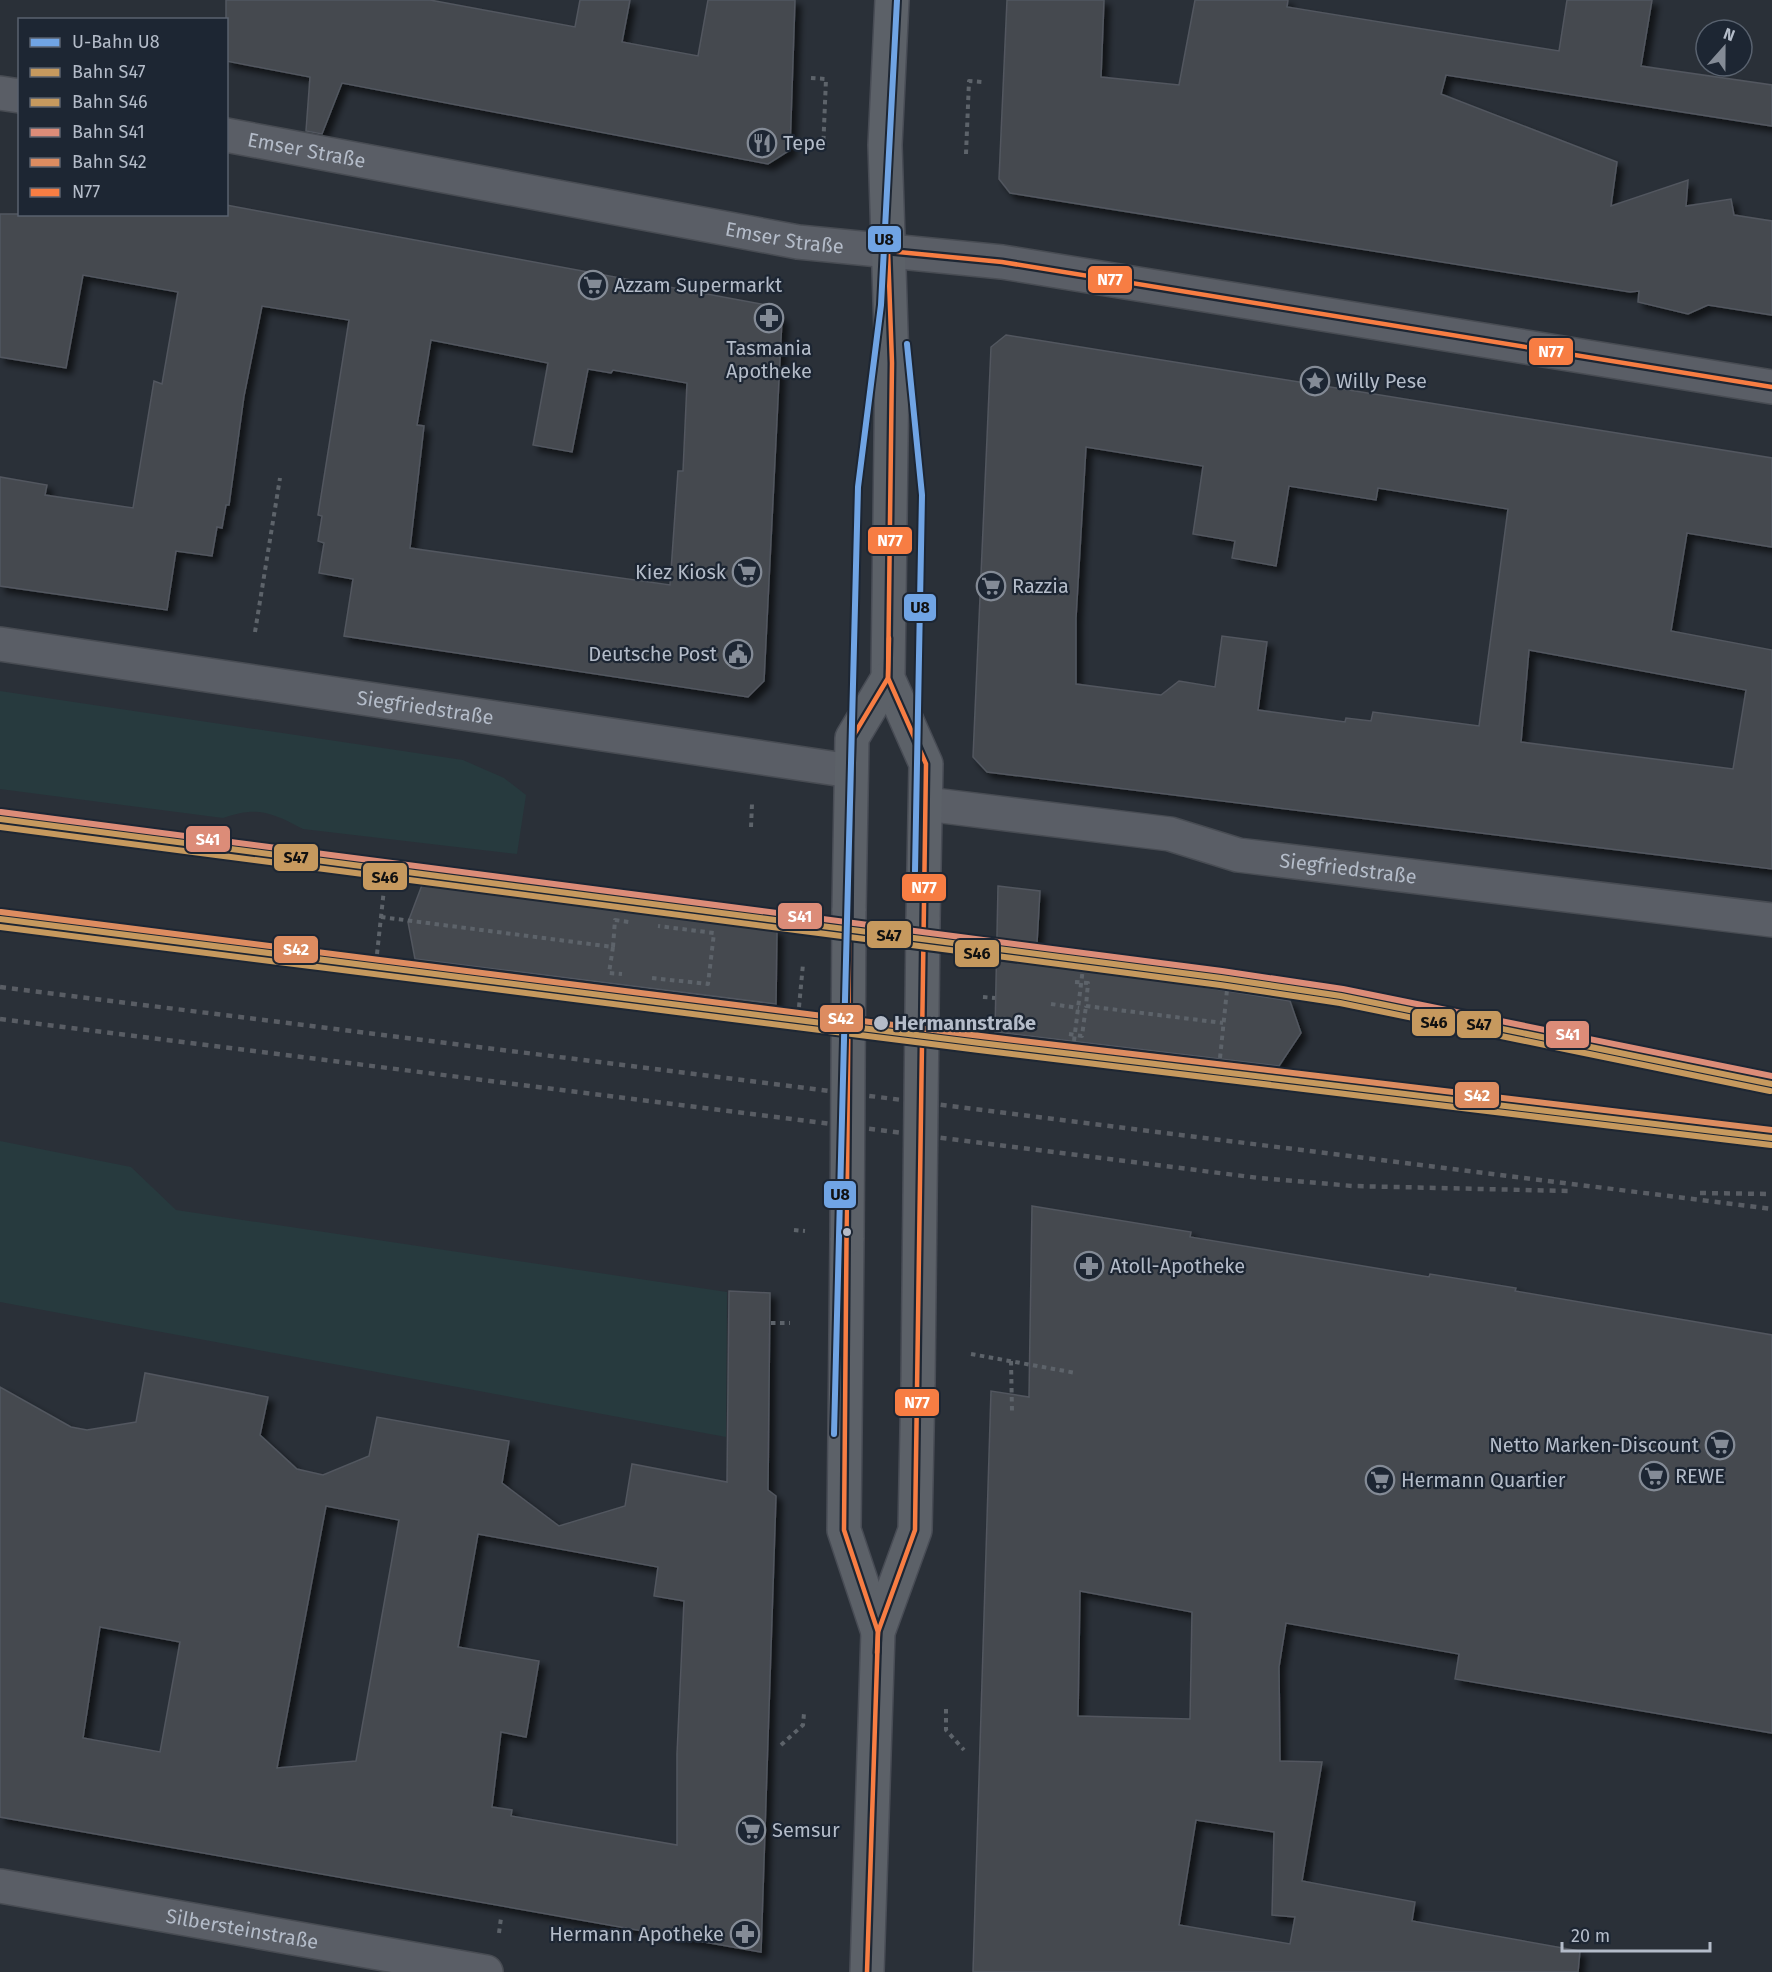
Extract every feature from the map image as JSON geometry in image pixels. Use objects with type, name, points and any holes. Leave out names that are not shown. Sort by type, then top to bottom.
[{"type":"main road","points":[[867,1972],[878,1632],[915,1530],[926,804],[926,764],[888,678],[892,363],[885,145],[892,0]]},
{"type":"main road","points":[[878,1632],[844,1530],[849,911],[852,738],[888,678]]},
{"type":"street","points":[[0,93],[18,96]]},
{"type":"street","name":"Emser Straße","points":[[228,135],[798,242],[1002,262],[1772,387]]},
{"type":"street","name":"Siegfriedstraße","points":[[0,644],[580,730],[614,738],[851,771]]},
{"type":"street","name":"Siegfriedstraße","points":[[926,804],[1170,834],[1238,855],[1772,921]]},
{"type":"street","name":"Silbersteinstraße","points":[[0,1886],[486,1972]]},
{"type":"path","points":[[810,78],[826,79],[823,151]]},
{"type":"path","points":[[966,154],[969,81],[982,82]]},
{"type":"path","points":[[255,632],[280,478]]},
{"type":"path","points":[[751,827],[753,804]]},
{"type":"path","points":[[377,954],[385,880]]},
{"type":"path","points":[[381,917],[613,947]]},
{"type":"path","points":[[622,974],[609,973],[615,920],[629,922]]},
{"type":"path","points":[[652,978],[708,984],[714,933],[658,926]]},
{"type":"path","points":[[799,1007],[804,955]]},
{"type":"path","points":[[1074,1041],[1083,968]]},
{"type":"path","points":[[1069,1034],[1082,1036],[1086,1006],[1088,983],[1075,982]]},
{"type":"path","points":[[1220,1058],[1227,990]]},
{"type":"path","points":[[983,997],[995,998]]},
{"type":"path","points":[[1051,1004],[1079,1008]]},
{"type":"path","points":[[1086,1006],[1223,1023]]},
{"type":"path","points":[[794,1230],[805,1231]]},
{"type":"path","points":[[771,1323],[790,1323]]},
{"type":"path","points":[[971,1354],[1076,1373]]},
{"type":"path","points":[[1011,1361],[1012,1411]]},
{"type":"path","points":[[946,1709],[946,1730],[964,1750]]},
{"type":"path","points":[[781,1745],[803,1725],[804,1713]]},
{"type":"path","points":[[499,1934],[501,1918]]},
{"type":"green space","points":[[0,691],[463,760],[504,778],[526,795],[517,854],[303,829],[282,818],[264,813],[245,812],[223,818],[0,789]]},
{"type":"green space","points":[[0,1141],[131,1167],[176,1210],[727,1292],[726,1437],[0,1302]]},
{"type":"building","points":[[226,0],[430,0],[575,27],[580,0],[630,0],[622,42],[698,56],[708,0],[795,0],[790,150],[768,164],[342,83],[322,134],[306,131],[310,77],[228,61],[228,18],[226,18]]},
{"type":"building","points":[[1007,0],[1104,0],[1101,77],[1179,85],[1195,0],[1288,0],[1287,7],[1559,51],[1567,0],[1652,0],[1641,66],[1694,74],[1694,78],[1724,78],[1772,85],[1772,126],[1446,75],[1441,94],[1617,162],[1611,206],[1688,180],[1686,206],[1731,199],[1734,215],[1772,221],[1772,315],[1708,305],[1688,314],[1638,302],[1639,291],[1630,292],[1010,193],[999,179]]},
{"type":"building","points":[[228,205],[772,306],[782,319],[764,681],[748,697],[344,636],[353,579],[319,573],[324,543],[318,541],[322,516],[318,515],[349,320],[262,306],[244,396],[229,505],[226,505],[222,528],[217,527],[212,556],[176,551],[167,610],[0,586],[0,477],[47,485],[45,495],[133,508],[154,381],[162,384],[178,292],[83,275],[66,368],[0,357],[0,214],[18,214],[18,216],[228,216]],"holes":[[[431,340],[548,363],[533,445],[572,452],[588,369],[611,373],[613,370],[687,383],[683,471],[678,471],[670,585],[410,548],[424,426],[417,425]]]},
{"type":"building","points":[[1006,335],[1772,458],[1772,547],[1687,533],[1671,631],[1772,650],[1772,869],[987,772],[973,757],[991,347]],"holes":[[[1086,447],[1203,466],[1193,534],[1235,541],[1232,558],[1276,566],[1289,486],[1376,500],[1378,488],[1508,509],[1479,726],[1373,712],[1371,721],[1346,718],[1345,722],[1258,710],[1267,642],[1222,636],[1215,687],[1179,681],[1161,695],[1076,684],[1076,618]],[[1529,650],[1746,690],[1733,769],[1521,742]]]},
{"type":"building","points":[[422,885],[777,930],[776,1004],[415,959],[408,922]]},
{"type":"building","points":[[998,886],[1040,891],[1036,960],[1290,1001],[1301,1033],[1279,1066],[995,1032]]},
{"type":"building","name":"Hermann Quartier","points":[[1032,1206],[1191,1232],[1190,1237],[1429,1277],[1430,1274],[1516,1288],[1515,1291],[1772,1335],[1772,1733],[1455,1679],[1459,1654],[1286,1623],[1279,1667],[1280,1761],[1322,1762],[1302,1881],[1415,1902],[1412,1921],[1580,1951],[1578,1972],[973,1972],[991,1391],[1029,1397]],"holes":[[[1080,1591],[1192,1612],[1190,1719],[1078,1716]],[[1196,1820],[1274,1832],[1272,1915],[1295,1917],[1290,1944],[1179,1925]]]},
{"type":"building","points":[[729,1291],[770,1293],[768,1490],[776,1496],[761,1952],[0,1817],[0,1387],[71,1427],[87,1430],[136,1422],[145,1373],[268,1397],[260,1435],[297,1469],[323,1475],[369,1456],[377,1417],[509,1441],[502,1483],[559,1526],[625,1506],[632,1464],[727,1482]],"holes":[[[326,1506],[399,1520],[356,1761],[277,1768]],[[478,1534],[658,1567],[654,1596],[684,1601],[677,1754],[677,1845],[511,1816],[512,1810],[492,1807],[501,1732],[526,1737],[539,1661],[458,1647]],[[100,1627],[180,1642],[160,1752],[83,1738]]]},
{"type":"railway","points":[[0,987],[1772,1209]]},
{"type":"railway","points":[[0,1019],[1259,1178],[1353,1186],[1568,1191]]},
{"type":"railway","points":[[1700,1193],[1772,1194]]},
{"type":"metro line","name":"U8","points":[[834,1434],[858,487],[881,305],[897,0]]},
{"type":"metro line","name":"U8","points":[[907,344],[922,495],[915,871]]},
{"type":"rail line","name":"S41","points":[[1,812],[1222,971],[1343,989],[1772,1076]]},
{"type":"rail line","name":"S47","points":[[0,819],[1221,978],[1341,996],[1772,1084]]},
{"type":"rail line","name":"S46","points":[[0,827],[1220,985],[1340,1003],[1770,1091]]},
{"type":"rail line","name":"S42","points":[[1,912],[981,1036],[1772,1130]]},
{"type":"rail line","name":"S47","points":[[0,919],[980,1043],[1772,1138]]},
{"type":"rail line","name":"S46","points":[[0,927],[979,1050],[1771,1145]]},
{"type":"transit line","name":"N77","points":[[888,251],[1002,262],[1772,387]]},
{"type":"transit line","name":"N77","points":[[867,1972],[878,1632],[844,1530],[850,837],[852,738],[888,678],[892,363],[888,251]]},
{"type":"transit line","name":"N77","points":[[877,1653],[878,1632],[915,1530],[926,764],[888,678],[889,638]]},
{"type":"place","name":"Tepe","points":[[762,143]]},
{"type":"place","name":"Azzam Supermarkt","points":[[593,285]]},
{"type":"place","name":"Tasmania Apotheke","points":[[769,318]]},
{"type":"place","name":"Willy Pese","points":[[1315,381]]},
{"type":"place","name":"Kiez Kiosk","points":[[747,572]]},
{"type":"place","name":"Razzia","points":[[991,586]]},
{"type":"place","name":"Deutsche Post","points":[[738,654]]},
{"type":"place","name":"Hermannstraße","points":[[881,1023]]},
{"type":"place","name":"Atoll-Apotheke","points":[[1089,1266]]},
{"type":"place","name":"Netto Marken-Discount","points":[[1720,1445]]},
{"type":"place","name":"REWE","points":[[1654,1476]]},
{"type":"place","name":"Hermann Quartier","points":[[1380,1480]]},
{"type":"place","name":"Semsur","points":[[751,1830]]},
{"type":"place","name":"Hermann Apotheke","points":[[745,1934]]}]
